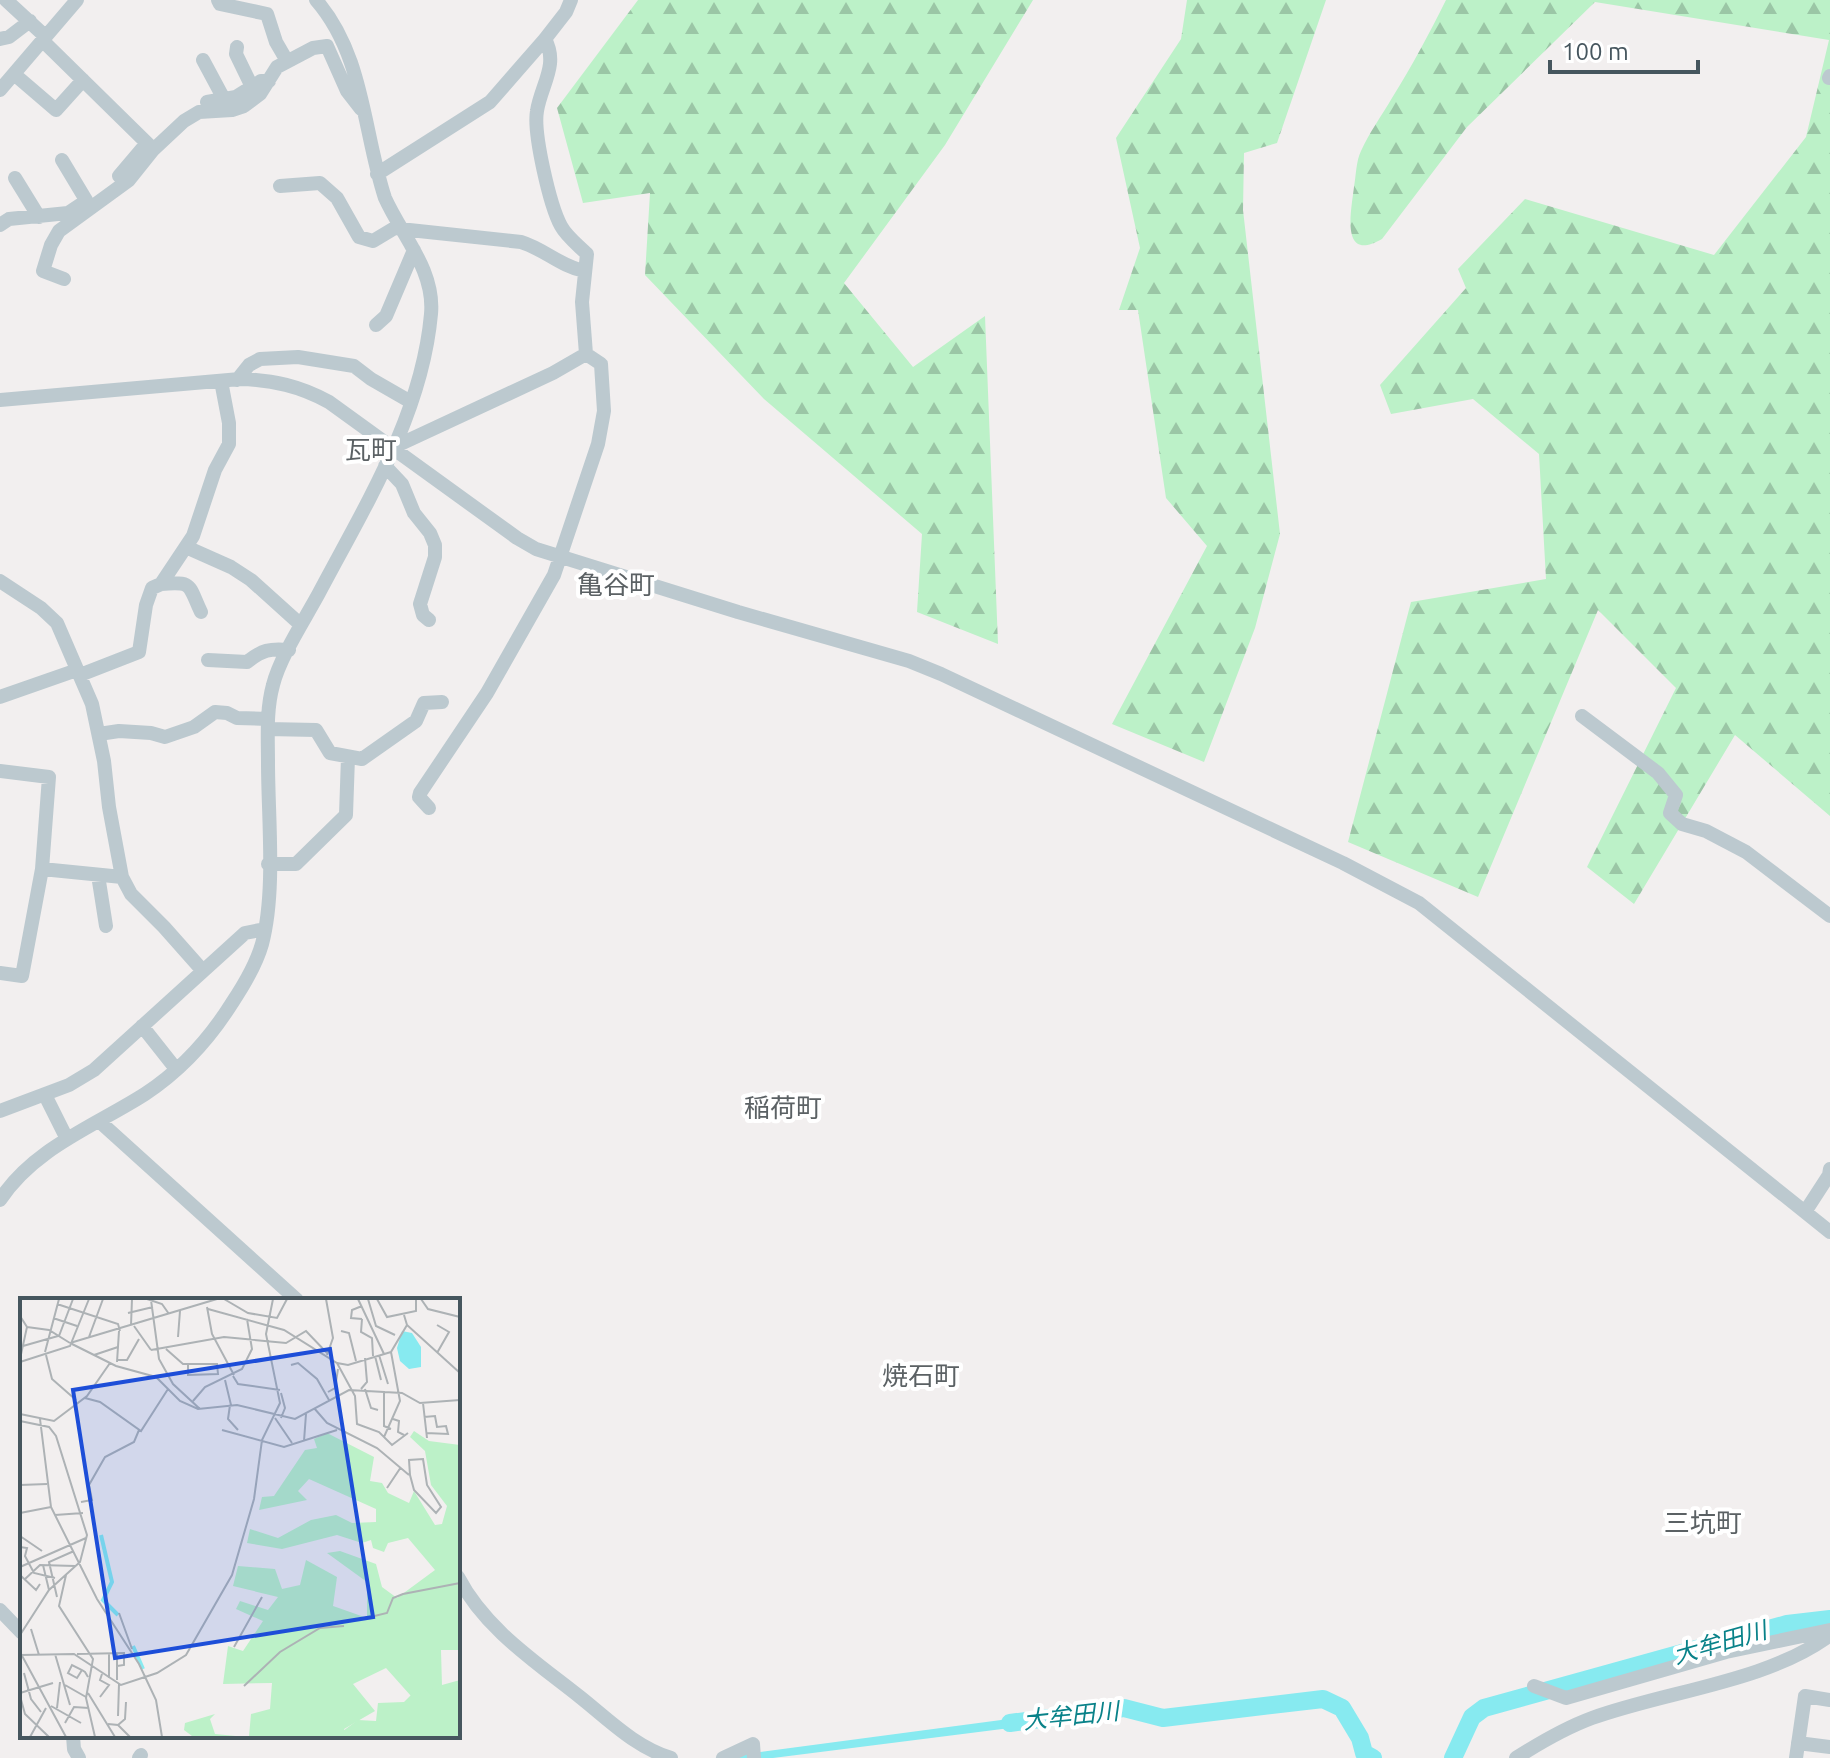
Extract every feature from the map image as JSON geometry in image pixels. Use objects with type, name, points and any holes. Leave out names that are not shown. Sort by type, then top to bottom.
[{"type":"street","points":[[6,0],[30,21],[150,147]]},
{"type":"street","points":[[0,90],[77,0]]},
{"type":"street","points":[[218,0],[220,4],[267,14],[276,42],[287,61]]},
{"type":"street","points":[[0,1200],[22,1172],[67,1139],[146,1093],[176,1069],[218,1024],[249,976],[265,929],[269,903],[268,724],[273,683],[385,466],[411,402],[428,337],[431,311],[429,290],[414,250],[399,227],[377,174],[347,47],[334,20],[316,0]]},
{"type":"street","points":[[377,174],[490,102],[545,39],[566,12],[571,0]]},
{"type":"street","points":[[0,39],[9,37],[30,21]]},
{"type":"street","points":[[545,39],[552,53],[549,75],[537,111],[536,132],[555,214],[563,230],[587,254],[582,302],[586,354]]},
{"type":"street","points":[[0,225],[9,219],[68,213],[125,172],[150,147],[184,121],[199,112],[244,106],[260,94],[277,67],[313,48],[327,46],[347,91],[363,112]]},
{"type":"street","points":[[237,47],[236,54],[252,87]]},
{"type":"street","points":[[203,60],[225,101]]},
{"type":"street","points":[[14,74],[56,110],[83,80]]},
{"type":"street","points":[[197,103],[225,101],[261,81],[269,81]]},
{"type":"street","points":[[64,279],[43,271],[59,231],[129,180],[150,147]]},
{"type":"street","points":[[62,160],[86,200]]},
{"type":"street","points":[[15,178],[39,217]]},
{"type":"street","points":[[280,186],[320,183],[337,198],[359,237],[373,241],[399,227],[521,242],[532,245],[568,268],[584,271]]},
{"type":"street","points":[[376,325],[386,316],[414,250]]},
{"type":"street","points":[[394,447],[553,373],[586,354]]},
{"type":"street","points":[[429,808],[419,797],[420,793],[487,693],[561,558],[598,444],[604,411],[601,364],[586,354]]},
{"type":"street","points":[[237,380],[249,365],[260,359],[298,357],[354,366],[411,402]]},
{"type":"street","points":[[0,400],[237,380],[276,382],[311,392],[394,447],[517,538],[561,558],[923,666],[1382,882],[1419,903],[1830,1232]]},
{"type":"street","points":[[161,584],[197,529],[215,470],[229,444],[229,423],[221,381]]},
{"type":"street","points":[[385,466],[402,484],[414,513],[430,533],[435,545],[435,557],[420,604],[423,615],[429,620]]},
{"type":"street","points":[[186,547],[231,567],[251,580],[301,625]]},
{"type":"street","points":[[0,581],[41,608],[57,623],[92,704],[122,877],[131,894],[203,971]]},
{"type":"street","points":[[0,697],[139,652],[146,605],[152,588],[161,584],[183,582],[188,585],[201,612]]},
{"type":"street","points":[[208,660],[247,662],[260,651],[289,650]]},
{"type":"street","points":[[99,734],[119,731],[165,737],[194,727],[215,712],[227,713],[268,724],[316,730],[330,753],[362,759],[416,721],[424,703],[442,702]]},
{"type":"street","points":[[1582,716],[1658,773],[1676,795],[1670,813],[1682,824],[1706,831],[1746,852],[1830,916]]},
{"type":"street","points":[[268,864],[296,864],[346,815],[348,757]]},
{"type":"street","points":[[0,771],[49,777],[42,869],[22,976],[0,973]]},
{"type":"street","points":[[42,869],[122,877]]},
{"type":"street","points":[[98,875],[106,926]]},
{"type":"street","points":[[0,1111],[69,1085],[94,1070],[245,933],[265,929]]},
{"type":"street","points":[[142,1026],[176,1069]]},
{"type":"street","points":[[45,1095],[67,1139]]},
{"type":"street","points":[[99,1121],[295,1298]]},
{"type":"street","points":[[1805,1212],[1830,1169]]},
{"type":"street","points":[[460,1580],[482,1612],[530,1659],[626,1735],[652,1752],[671,1758]]},
{"type":"street","points":[[0,1610],[20,1631]]},
{"type":"street","points":[[1534,1686],[1566,1698],[1726,1652],[1826,1637]]},
{"type":"street","points":[[1516,1758],[1555,1733],[1593,1718],[1761,1669],[1826,1637]]},
{"type":"street","points":[[1830,1700],[1805,1696],[1797,1750],[1830,1747]]},
{"type":"street","points":[[723,1758],[753,1744],[754,1758]]},
{"type":"green space","points":[[638,0],[1033,0],[945,145],[844,283],[913,367],[985,316],[998,644],[917,612],[922,534],[764,399],[645,275],[650,193],[583,203],[557,108]]},
{"type":"green space","points":[[1187,0],[1326,0],[1277,143],[1244,153],[1243,210],[1280,534],[1255,628],[1204,762],[1112,724],[1207,546],[1166,498],[1138,310],[1119,310],[1140,248],[1116,138],[1181,39]]},
{"type":"green space","points":[[1446,0],[1830,0],[1830,816],[1735,735],[1634,904],[1587,867],[1676,688],[1598,610],[1478,897],[1348,842],[1411,602],[1546,579],[1539,454],[1473,399],[1391,414],[1380,385],[1466,288],[1458,269],[1525,199],[1714,255],[1806,137],[1829,40],[1595,2],[1467,127],[1382,239],[1369,245],[1359,245],[1354,240],[1350,221],[1359,155]]},
{"type":"water","points":[[1024,1717],[1041,1724],[773,1758],[715,1758]]},
{"type":"waterway","name":"大牟田川","points":[[1453,1758],[1472,1717],[1484,1708],[1787,1624],[1830,1619]]},
{"type":"waterway","name":"大牟田川","points":[[1010,1723],[1124,1708],[1163,1718],[1323,1699],[1342,1708],[1360,1738],[1364,1753],[1373,1758]]},
{"type":"district","name":"瓦町","points":[[371,450]]},
{"type":"district","name":"亀谷町","points":[[616,585]]},
{"type":"district","name":"稲荷町","points":[[783,1108]]},
{"type":"district","name":"焼石町","points":[[921,1376]]},
{"type":"district","name":"三坑町","points":[[1703,1523]]}]
